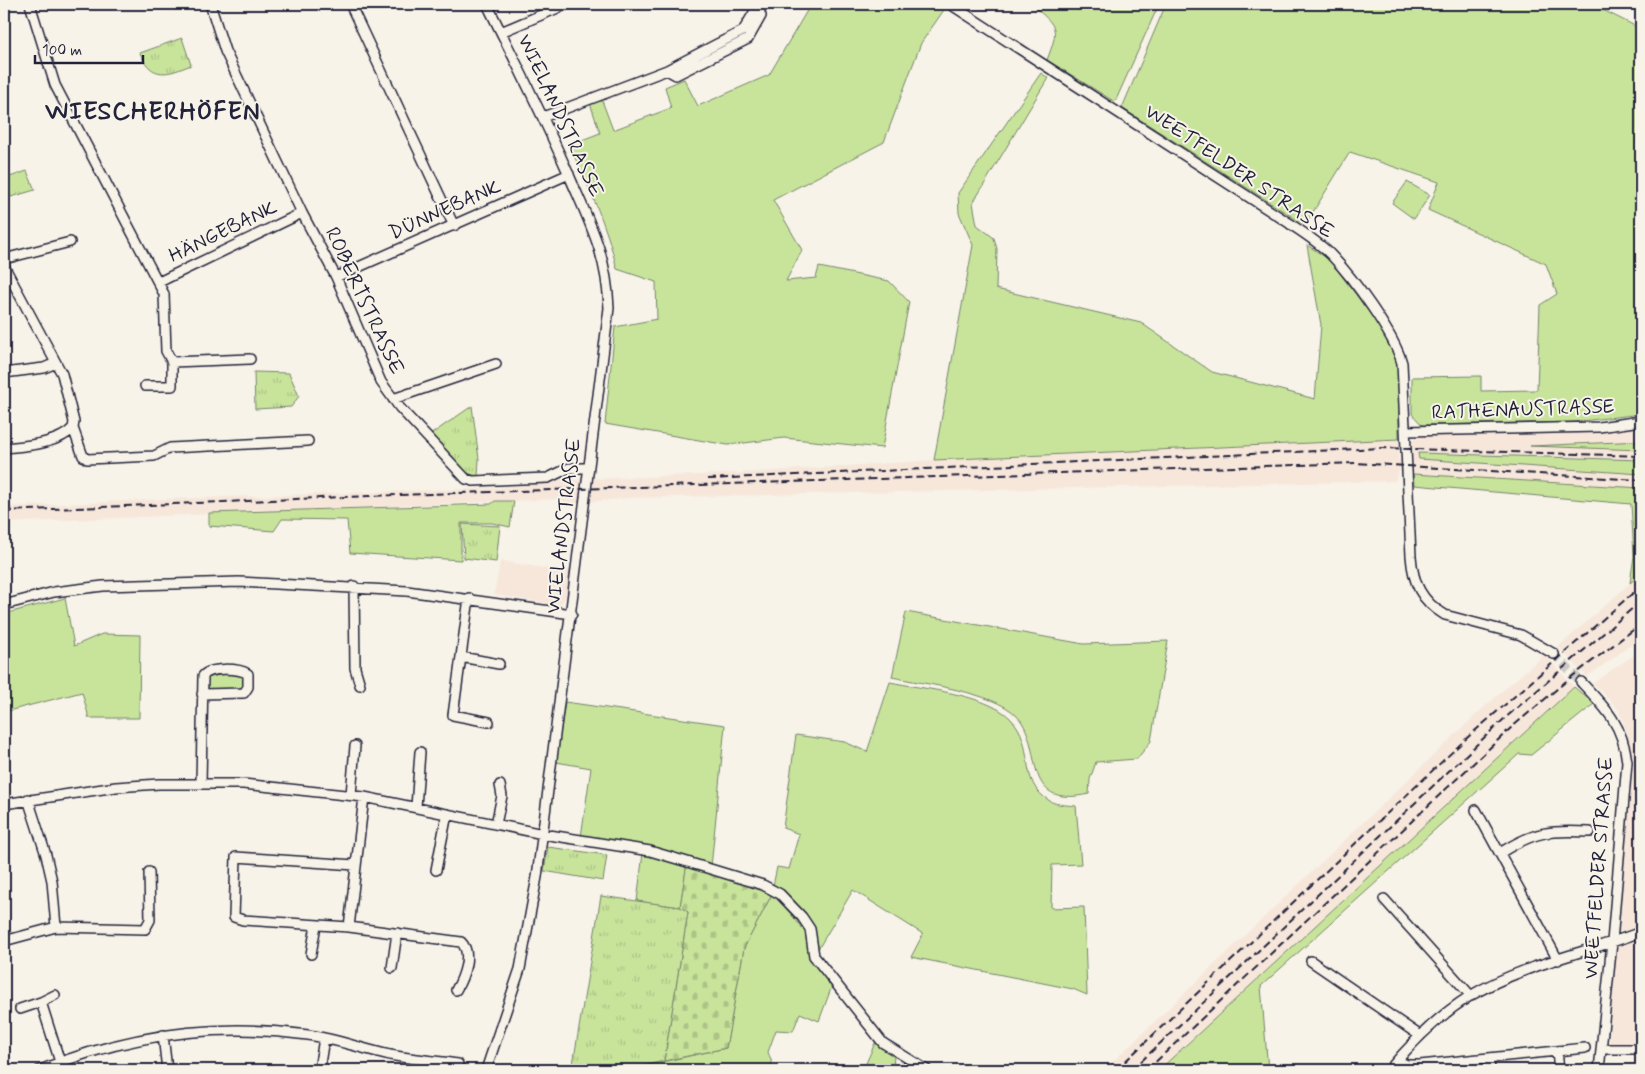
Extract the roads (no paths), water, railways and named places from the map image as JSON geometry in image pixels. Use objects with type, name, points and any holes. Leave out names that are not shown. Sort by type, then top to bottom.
[{"type":"street","points":[[30,4],[55,85],[164,294],[166,351],[172,362],[172,386],[145,386]]},
{"type":"street","name":"ROBERTSTRASSE","points":[[210,4],[225,51],[302,213],[336,277],[381,382],[393,399],[466,479],[473,481],[548,478],[569,468],[588,468]]},
{"type":"street","points":[[350,4],[454,226]]},
{"type":"street","name":"WIELANDSTRASSE","points":[[486,1070],[502,1026],[525,946],[543,834],[572,614],[588,468],[607,332],[608,296],[603,257],[569,174],[487,4]]},
{"type":"street","points":[[501,32],[567,4]]},
{"type":"street","name":"WEETFELDER STRASSE","points":[[950,4],[1289,223],[1332,256],[1398,350],[1404,381],[1412,569],[1420,594],[1435,609],[1446,615],[1520,635],[1554,654]]},
{"type":"street","points":[[543,117],[723,47],[743,31],[758,5]]},
{"type":"street","name":"DÜNNEBANK","points":[[336,277],[569,174]]},
{"type":"street","name":"HÄNGEBANK","points":[[159,282],[302,213]]},
{"type":"street","points":[[4,259],[70,242]]},
{"type":"street","points":[[4,266],[62,374],[74,415],[73,428],[83,456],[87,459],[154,456],[170,448],[308,442]]},
{"type":"street","points":[[172,362],[250,359]]},
{"type":"street","points":[[4,373],[44,368],[56,363]]},
{"type":"street","points":[[393,399],[496,364]]},
{"type":"street","name":"RATHENAUSTRASSE","points":[[1406,431],[1571,428],[1641,421]]},
{"type":"street","points":[[4,448],[47,440],[69,433],[73,428]]},
{"type":"street","points":[[4,605],[54,592],[136,584],[240,582],[354,586],[469,598],[572,614]]},
{"type":"street","points":[[354,586],[354,668],[360,685]]},
{"type":"street","points":[[469,598],[453,715],[489,722]]},
{"type":"street","points":[[461,658],[499,664]]},
{"type":"street","points":[[201,784],[202,694],[203,676],[207,671],[243,671],[248,674],[248,688],[244,693],[202,694]]},
{"type":"street","name":"WEETFELDER STRASSE","points":[[1581,682],[1611,715],[1622,736],[1625,749],[1624,814],[1599,1070]]},
{"type":"street","points":[[351,795],[355,746]]},
{"type":"street","points":[[416,807],[420,752]]},
{"type":"street","points":[[4,804],[116,787],[243,784],[364,797],[543,834],[650,851],[763,885],[780,894],[802,917],[810,929],[814,956],[883,1043],[927,1070]]},
{"type":"street","points":[[496,824],[502,796],[500,785]]},
{"type":"street","points":[[349,927],[364,797]]},
{"type":"street","points":[[28,799],[46,855],[52,881],[56,927]]},
{"type":"street","points":[[1476,810],[1558,960]]},
{"type":"street","points":[[436,870],[448,814]]},
{"type":"street","points":[[1500,853],[1521,840],[1549,831],[1590,832]]},
{"type":"street","points":[[355,865],[236,857],[234,917],[243,920],[397,932],[460,942],[464,945],[466,955],[462,980],[456,990]]},
{"type":"street","points":[[4,940],[56,927],[146,929],[150,920],[149,872]]},
{"type":"street","points":[[1384,899],[1471,996]]},
{"type":"street","points":[[311,954],[316,925]]},
{"type":"street","points":[[392,968],[397,932]]},
{"type":"street","points":[[1389,1070],[1419,1035],[1471,996],[1510,978],[1641,932]]},
{"type":"street","points":[[1311,962],[1419,1035]]},
{"type":"street","points":[[20,1009],[55,995]]},
{"type":"street","points":[[41,1002],[60,1062]]},
{"type":"street","points":[[40,1070],[110,1046],[193,1031],[247,1030],[324,1038],[390,1055],[458,1064]]},
{"type":"street","points":[[163,1036],[167,1070]]},
{"type":"street","points":[[319,1070],[324,1038]]},
{"type":"street","points":[[1397,1061],[1420,1068],[1489,1058],[1585,1048]]},
{"type":"street","points":[[1601,1049],[1641,1049]]},
{"type":"street","points":[[1558,1051],[1559,1070]]},
{"type":"street","points":[[1489,1058],[1490,1070]]},
{"type":"waterway","points":[[1633,4],[1641,8]]},
{"type":"tunnel","points":[[1554,654],[1581,682]]},
{"type":"railway","points":[[708,479],[1381,448],[1641,456]]},
{"type":"railway","points":[[4,511],[369,496],[1356,463],[1641,480]]},
{"type":"railway","points":[[1116,1070],[1468,737],[1641,586]]},
{"type":"railway","points":[[1132,1070],[1504,719],[1641,601]]},
{"type":"railway","points":[[1147,1070],[1512,727],[1570,678],[1641,624]]},
{"type":"district","name":"WIESCHERHÖFEN","points":[[153,112]]}]
